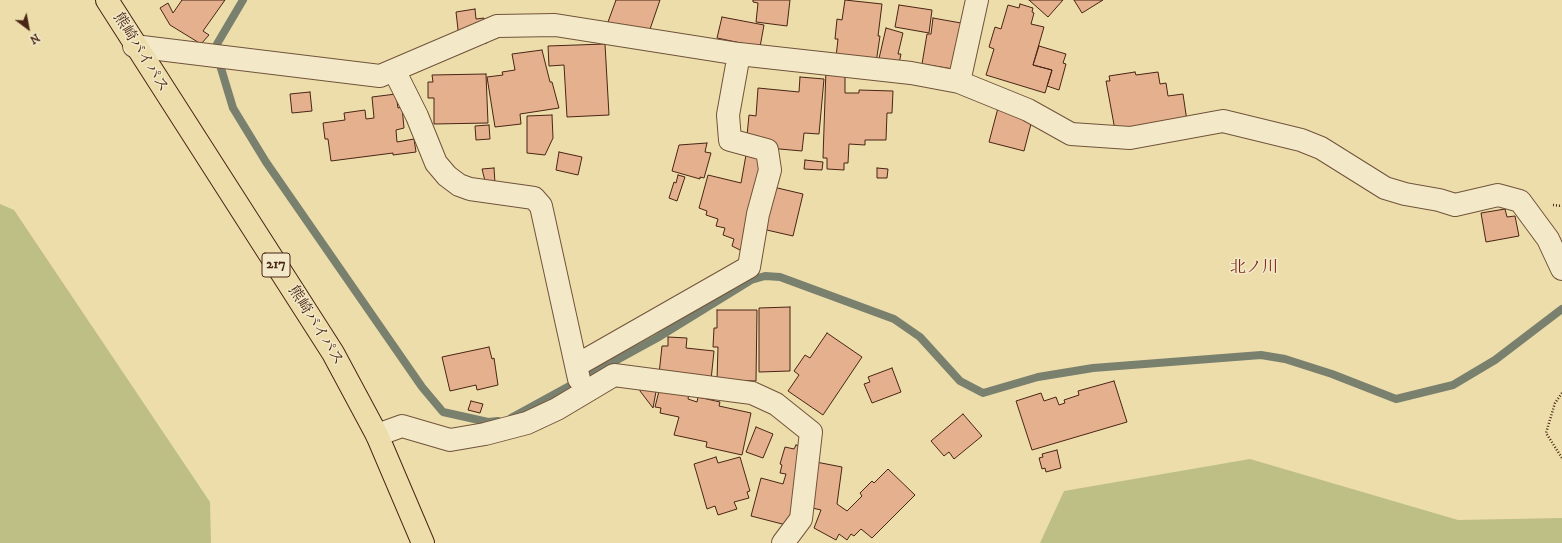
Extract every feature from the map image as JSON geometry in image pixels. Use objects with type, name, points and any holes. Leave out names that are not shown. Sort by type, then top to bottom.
[{"type":"highway","name":"熊崎バイパス","points":[[107,0],[134,46],[333,353],[377,435],[423,543]]},
{"type":"street","points":[[959,82],[978,0]]},
{"type":"street","points":[[134,46],[380,76],[497,26],[555,25],[739,54],[911,73],[959,82],[1028,110],[1071,134],[1130,138],[1223,121],[1301,140],[1321,148],[1386,188],[1405,194],[1439,200],[1455,205],[1498,195],[1520,201],[1548,239],[1562,269]]},
{"type":"street","points":[[577,365],[749,266],[758,214],[770,170],[767,150],[730,140],[728,116],[739,54]]},
{"type":"street","points":[[394,70],[406,92],[436,163],[447,176],[459,185],[470,189],[534,198],[542,206],[577,365],[581,396]]},
{"type":"street","points":[[377,435],[402,426],[450,440],[485,434],[527,423],[581,396],[614,375],[752,393],[776,404],[811,432],[801,519],[783,543]]},
{"type":"path","points":[[1562,393],[1555,403],[1546,433],[1562,458]]},
{"type":"green space","points":[[0,204],[14,210],[210,502],[211,543],[0,543]]},
{"type":"green space","points":[[1250,459],[1458,520],[1562,518],[1562,543],[1040,543],[1064,491]]},
{"type":"building","points":[[182,0],[225,0],[203,31],[209,35],[201,44],[170,25],[160,8],[168,3],[173,13]]},
{"type":"building","points":[[616,0],[660,0],[648,35],[608,22]]},
{"type":"building","points":[[753,0],[790,0],[787,26],[756,22],[758,3],[753,2]]},
{"type":"building","points":[[845,0],[882,4],[878,36],[880,36],[876,63],[836,57],[838,39],[835,39],[837,19],[842,20]]},
{"type":"building","points":[[1029,0],[1063,0],[1048,17]]},
{"type":"building","points":[[1074,0],[1103,0],[1082,13]]},
{"type":"building","points":[[1020,4],[1033,8],[1032,12],[1034,13],[1031,24],[1044,27],[1033,65],[1052,70],[1045,93],[986,75],[994,49],[989,47],[995,27],[1001,29],[1008,5],[1019,8]]},
{"type":"building","points":[[899,5],[932,10],[929,33],[895,27]]},
{"type":"building","points":[[475,9],[476,19],[484,18],[487,43],[460,47],[456,12]]},
{"type":"building","points":[[722,17],[764,25],[760,47],[717,38]]},
{"type":"building","points":[[933,18],[961,23],[953,69],[922,64],[927,34],[931,34]]},
{"type":"building","points":[[886,28],[903,33],[898,54],[901,54],[898,68],[878,63]]},
{"type":"building","points":[[605,44],[609,115],[567,117],[564,65],[549,66],[548,46]]},
{"type":"building","points":[[1039,46],[1066,54],[1063,63],[1066,64],[1059,90],[1047,86],[1052,70],[1033,65]]},
{"type":"building","points":[[542,50],[550,82],[552,82],[559,108],[520,114],[521,124],[495,127],[487,77],[503,75],[502,72],[515,70],[512,54]]},
{"type":"building","points":[[826,69],[845,71],[845,93],[859,93],[859,90],[893,91],[892,113],[887,113],[886,140],[865,140],[865,145],[849,144],[848,163],[844,163],[844,170],[827,169],[827,158],[823,158]]},
{"type":"building","points":[[1135,72],[1136,75],[1158,72],[1160,84],[1166,83],[1168,96],[1183,94],[1187,121],[1115,130],[1106,81],[1110,81],[1109,76]]},
{"type":"building","points":[[486,74],[488,123],[434,124],[434,98],[428,98],[428,82],[433,82],[432,75]]},
{"type":"building","points":[[800,77],[824,79],[819,134],[804,133],[802,151],[746,146],[749,115],[756,116],[758,88],[799,92]]},
{"type":"building","points":[[310,92],[312,111],[292,113],[290,94]]},
{"type":"building","points":[[396,94],[398,108],[402,107],[404,128],[396,130],[397,142],[414,139],[416,152],[393,155],[393,153],[331,161],[328,139],[325,139],[323,123],[345,120],[344,113],[365,110],[366,119],[374,118],[372,97]]},
{"type":"building","points":[[998,108],[1032,120],[1024,151],[989,142]]},
{"type":"building","points":[[552,115],[553,138],[545,155],[527,153],[527,116]]},
{"type":"building","points":[[489,125],[490,139],[476,140],[475,126]]},
{"type":"building","points":[[707,143],[705,152],[711,153],[704,178],[700,177],[700,179],[672,171],[679,145]]},
{"type":"building","points":[[559,152],[582,157],[578,175],[556,170]]},
{"type":"building","points":[[746,155],[764,158],[742,251],[732,246],[734,239],[723,235],[725,228],[716,226],[718,219],[706,215],[707,211],[699,208],[708,175],[741,183]]},
{"type":"building","points":[[805,160],[823,162],[822,170],[804,169]]},
{"type":"building","points":[[494,168],[495,183],[485,181],[482,169]]},
{"type":"building","points":[[877,168],[888,169],[887,178],[877,178]]},
{"type":"building","points":[[678,175],[685,177],[677,201],[669,198]]},
{"type":"building","points":[[769,186],[803,194],[793,236],[758,228]]},
{"type":"building","points":[[1505,209],[1507,217],[1515,216],[1519,236],[1486,242],[1481,213]]},
{"type":"building","points":[[790,307],[790,371],[759,372],[759,308]]},
{"type":"building","points":[[717,310],[757,310],[756,381],[717,380],[718,347],[713,347],[714,328],[717,328]]},
{"type":"building","points":[[827,333],[862,357],[823,415],[788,391],[799,375],[794,371],[805,355],[810,358]]},
{"type":"building","points":[[668,337],[687,338],[686,348],[714,351],[711,380],[659,374],[662,346],[668,346]]},
{"type":"building","points":[[489,347],[492,359],[494,358],[498,385],[477,390],[476,385],[450,391],[442,357]]},
{"type":"building","points":[[892,368],[901,392],[872,403],[864,384],[870,382],[868,377]]},
{"type":"building","points":[[1114,381],[1127,422],[1032,450],[1016,401],[1041,393],[1044,401],[1056,397],[1059,405],[1065,403],[1064,400],[1079,395],[1078,391]]},
{"type":"building","points":[[640,383],[657,386],[653,408],[640,391]]},
{"type":"building","points":[[660,387],[689,393],[688,399],[697,402],[698,397],[720,402],[719,406],[751,413],[742,455],[706,447],[707,442],[674,435],[679,417],[660,413],[661,408],[655,407]]},
{"type":"building","points":[[471,401],[483,404],[480,413],[468,410]]},
{"type":"building","points":[[963,414],[982,436],[954,459],[949,452],[944,456],[931,441]]},
{"type":"building","points":[[756,427],[773,434],[763,458],[746,452]]},
{"type":"building","points":[[796,445],[811,449],[790,526],[751,516],[761,478],[783,484],[786,474],[780,473],[782,465],[780,464],[785,447],[794,449]]},
{"type":"building","points":[[1057,450],[1061,468],[1046,472],[1045,468],[1042,469],[1039,458],[1043,457],[1042,454]]},
{"type":"building","points":[[716,457],[718,463],[740,457],[750,491],[747,492],[749,498],[734,502],[737,509],[718,515],[715,506],[707,509],[694,464]]},
{"type":"building","points":[[816,462],[842,467],[837,504],[847,511],[862,496],[860,493],[872,481],[874,483],[888,469],[915,495],[872,538],[861,529],[854,536],[851,534],[847,540],[839,534],[836,540],[814,528],[821,510],[808,507]]},
{"type":"waterway","points":[[243,0],[217,44],[220,65],[233,108],[266,162],[422,387],[443,412],[488,422],[498,421]]},
{"type":"waterway","points":[[511,418],[657,338],[751,280],[765,276],[780,277],[894,319],[920,337],[960,381],[983,393],[1038,377],[1093,368],[1261,355],[1285,359],[1332,374],[1396,399],[1453,385],[1495,360],[1562,309]]},
{"type":"district","name":"北ノ川","points":[[1254,269]]}]
